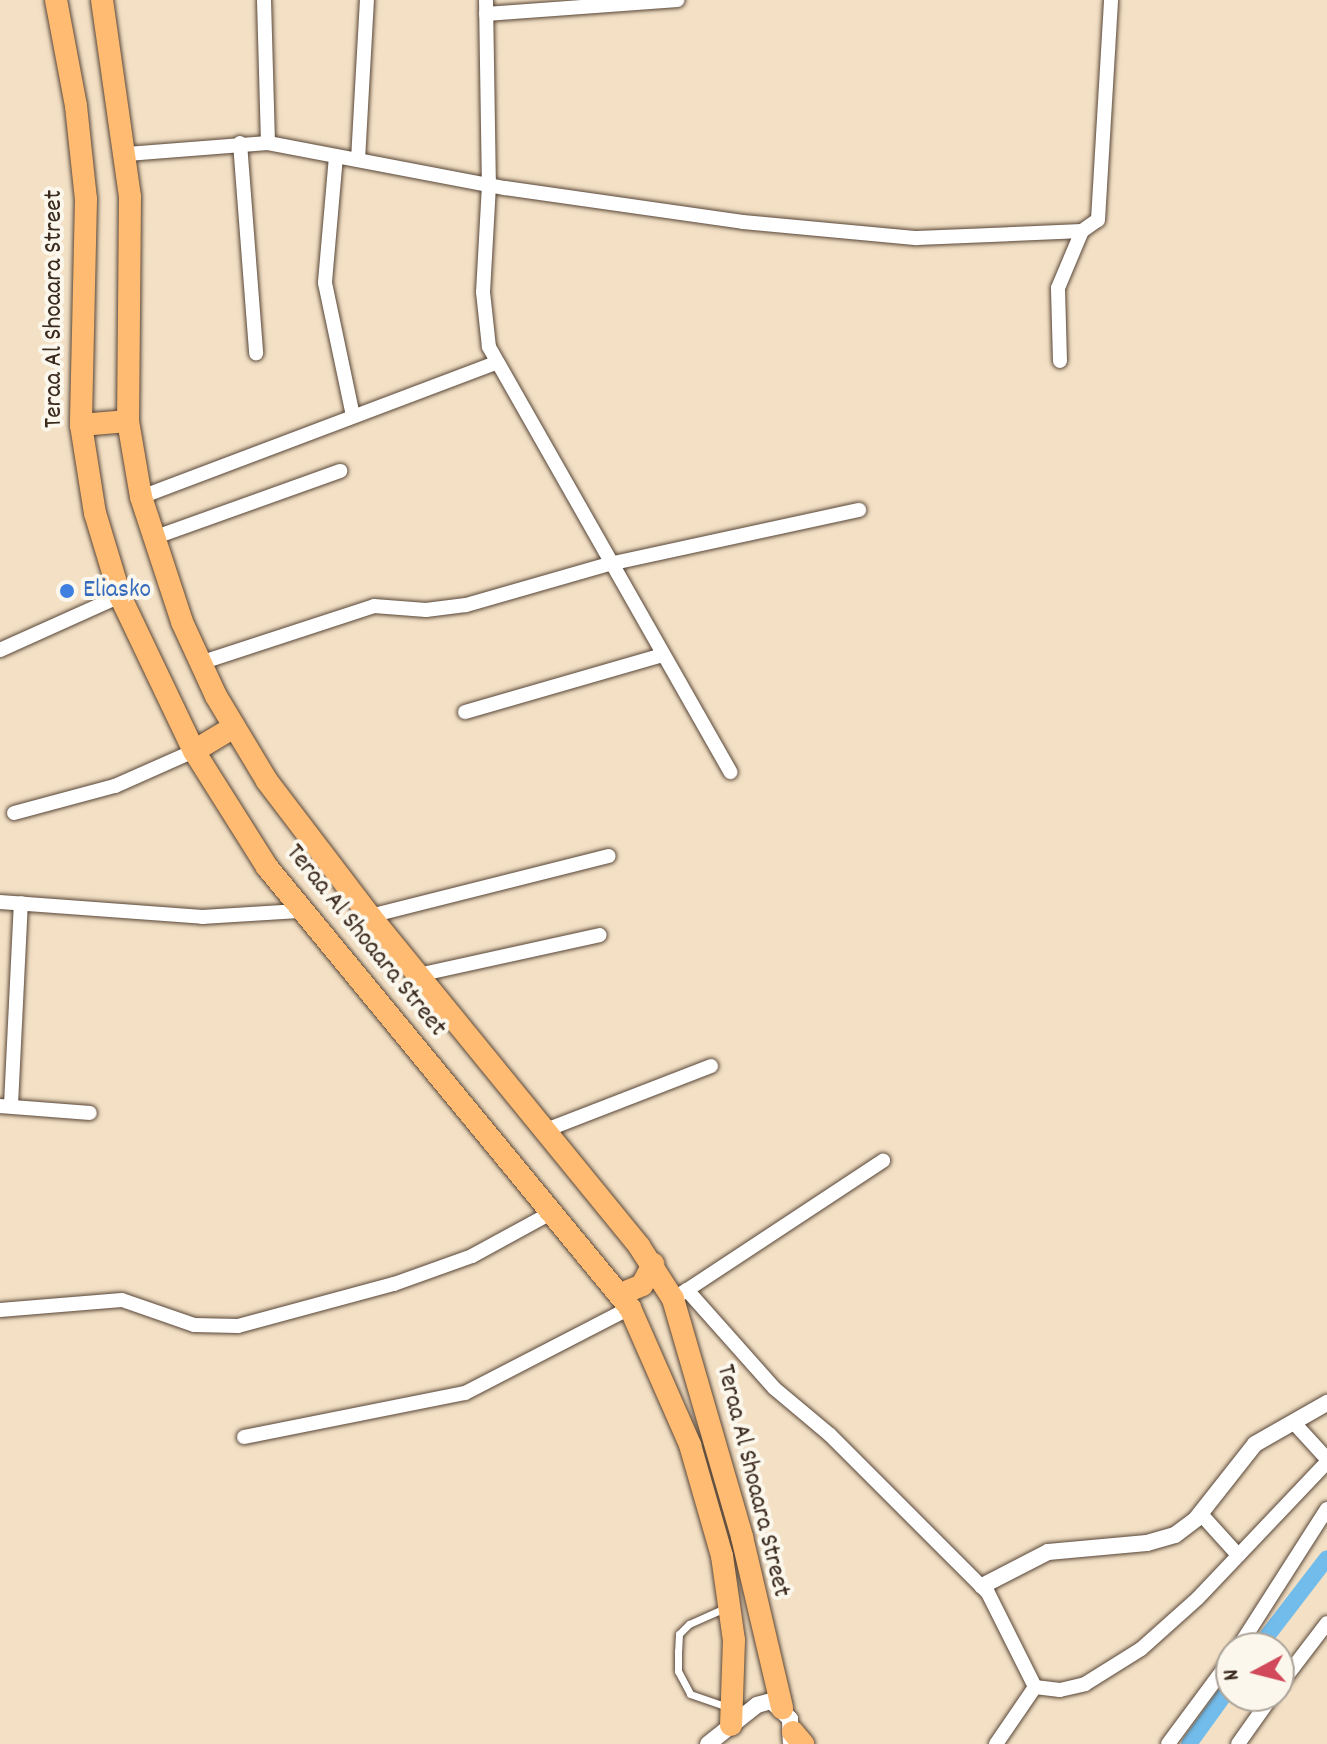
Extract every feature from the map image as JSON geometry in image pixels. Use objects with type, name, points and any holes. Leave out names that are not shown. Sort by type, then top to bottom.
[{"type":"highway","name":"Teraa Al Shoaara Street","points":[[101,1],[127,154],[133,269],[128,421],[141,497],[153,538],[200,663],[234,727],[276,793],[370,916],[680,1294],[685,1332],[782,1708]]},
{"type":"highway","name":"Teraa Al Shoaara Street","points":[[63,4],[86,199],[81,425],[95,513],[120,596],[194,751],[299,911],[625,1301],[648,1345],[690,1445],[718,1539],[731,1606],[732,1716]]},
{"type":"highway","points":[[81,425],[128,421]]},
{"type":"highway","points":[[194,751],[234,727]]},
{"type":"highway","points":[[625,1301],[642,1285],[653,1264]]},
{"type":"highway","points":[[648,1345],[667,1331],[685,1332]]},
{"type":"street","points":[[264,0],[268,143]]},
{"type":"street","points":[[358,160],[367,0]]},
{"type":"street","points":[[677,0],[486,7],[489,185],[483,292],[485,332],[495,363],[730,772]]},
{"type":"street","points":[[127,154],[268,143],[489,185],[743,222],[917,238],[1082,231],[1098,220],[1111,0]]},
{"type":"street","points":[[240,143],[256,353]]},
{"type":"street","points":[[336,156],[325,283],[353,416]]},
{"type":"street","points":[[1060,361],[1058,288],[1082,231]]},
{"type":"street","points":[[141,497],[495,363]]},
{"type":"street","points":[[153,538],[340,471]]},
{"type":"street","points":[[200,663],[374,606],[447,609],[609,564],[859,510]]},
{"type":"street","points":[[0,650],[120,596]]},
{"type":"street","points":[[465,712],[662,655]]},
{"type":"street","points":[[14,813],[115,786],[194,751]]},
{"type":"street","points":[[370,916],[609,856]]},
{"type":"street","points":[[0,902],[202,917],[299,911]]},
{"type":"street","points":[[21,903],[5,1106],[90,1113]]},
{"type":"street","points":[[418,975],[600,935]]},
{"type":"street","points":[[546,1130],[711,1066]]},
{"type":"street","points":[[883,1161],[680,1294],[774,1388],[830,1435],[982,1586],[1035,1687]]},
{"type":"street","points":[[0,1310],[122,1300],[194,1325],[238,1326],[394,1284],[472,1256],[551,1213]]},
{"type":"street","points":[[244,1437],[465,1393],[625,1301]]},
{"type":"street","points":[[982,1586],[1048,1552],[1167,1539],[1200,1513],[1246,1453],[1327,1403]]},
{"type":"street","points":[[1035,1687],[1073,1688],[1119,1665],[1198,1598],[1327,1461],[1294,1423]]},
{"type":"street","points":[[1248,1632],[1327,1509]]},
{"type":"street","points":[[1200,1513],[1238,1555]]},
{"type":"street","points":[[1295,1665],[1327,1623]]},
{"type":"street","points":[[1168,1744],[1215,1681]]},
{"type":"street","points":[[996,1744],[1035,1687]]},
{"type":"street","points":[[708,1744],[732,1716],[765,1701],[782,1708],[795,1740]]},
{"type":"street","points":[[1238,1744],[1261,1712]]},
{"type":"lane","points":[[731,1606],[689,1624],[679,1634],[678,1671],[690,1694],[732,1716]]},
{"type":"waterway","points":[[1270,1632],[1327,1558]]},
{"type":"waterway","points":[[1189,1744],[1215,1708]]},
{"type":"place","name":"Eliasko","points":[[67,591]]}]
